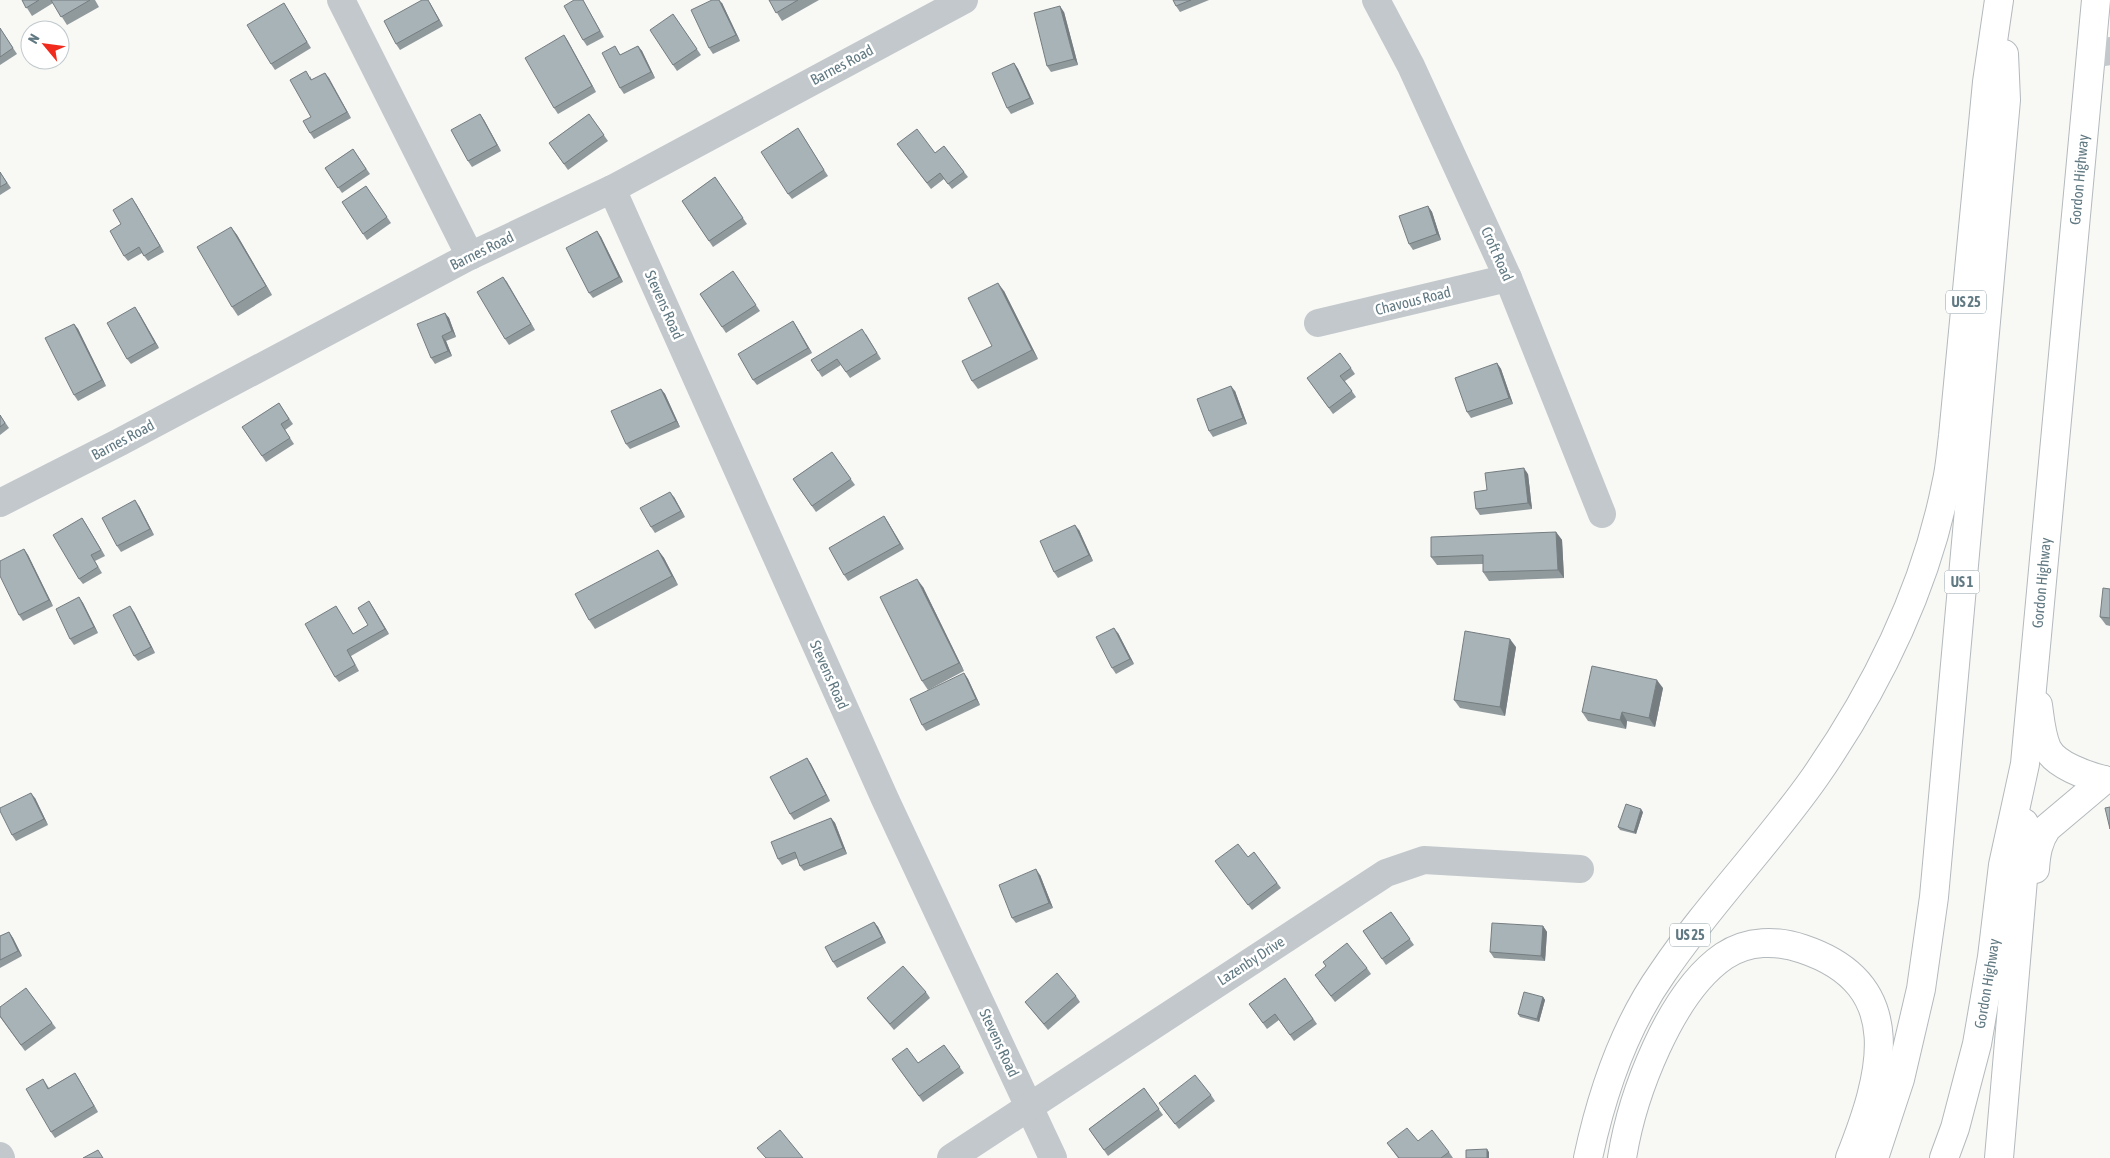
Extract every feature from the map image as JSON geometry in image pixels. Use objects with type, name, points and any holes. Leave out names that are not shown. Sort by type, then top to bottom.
[{"type":"highway","name":"US 25","points":[[1588,1158],[1596,1118],[1611,1073],[1634,1021],[1662,973],[1695,927],[1786,816],[1841,738],[1888,656],[1912,599],[1933,537],[1946,485],[1953,436],[1987,82],[2000,0]]},
{"type":"highway","name":"US 1","points":[[1874,1158],[1902,1070],[1921,989],[1934,897],[2006,100],[2000,0]]},
{"type":"highway","name":"Gordon Highway","points":[[1944,1158],[1955,1128],[1977,1044],[1992,957],[2003,865],[2024,764],[2100,52],[2096,0]]},
{"type":"highway","points":[[2006,1083],[2024,1013],[2036,853],[2041,837],[2057,818],[2104,780],[2086,776],[2074,770],[2048,749],[2032,677]]},
{"type":"highway","points":[[2000,1158],[2023,879],[2024,764]]},
{"type":"highway","points":[[1622,1158],[1625,1138],[1642,1085],[1660,1040],[1683,999],[1704,971],[1725,955],[1744,946],[1762,942],[1792,946],[1818,954],[1845,969],[1861,986],[1874,1009],[1879,1029],[1879,1056],[1874,1086],[1850,1158]]},
{"type":"street","points":[[340,0],[470,256]]},
{"type":"street","name":"Barnes Road","points":[[0,503],[120,442],[470,256],[612,189],[964,0]]},
{"type":"street","name":"Croft Road","points":[[1376,0],[1411,66],[1508,278],[1602,514]]},
{"type":"street","name":"Stevens Road","points":[[612,189],[885,799],[1053,1158]]},
{"type":"street","name":"Chavous Road","points":[[1318,323],[1508,278]]},
{"type":"street","name":"Lazenby Drive","points":[[952,1158],[1386,873],[1424,860],[1580,869]]},
{"type":"building","points":[[22,0],[39,0],[26,8]]},
{"type":"building","points":[[51,0],[90,0],[61,17]]},
{"type":"building","points":[[422,0],[428,0],[439,20],[396,44],[384,21]]},
{"type":"building","points":[[574,0],[583,0],[600,31],[583,40],[564,6]]},
{"type":"building","points":[[712,0],[719,0],[736,35],[709,48],[691,10]]},
{"type":"building","points":[[769,0],[798,0],[776,13]]},
{"type":"building","points":[[1173,0],[1191,0],[1176,6]]},
{"type":"building","points":[[284,3],[307,42],[271,64],[247,25]]},
{"type":"building","points":[[1060,6],[1074,59],[1047,66],[1034,13]]},
{"type":"building","points":[[673,14],[697,49],[673,65],[650,30]]},
{"type":"building","points":[[0,28],[13,48],[0,57]]},
{"type":"building","points":[[564,35],[592,86],[554,108],[525,58]]},
{"type":"building","points":[[615,46],[620,55],[638,46],[651,72],[620,88],[602,53]]},
{"type":"building","points":[[1014,63],[1030,98],[1007,108],[992,73]]},
{"type":"building","points":[[306,71],[311,80],[325,73],[347,112],[310,133],[303,121],[311,117],[290,80]]},
{"type":"building","points":[[480,114],[497,145],[468,161],[451,130]]},
{"type":"building","points":[[589,114],[604,135],[564,164],[549,143]]},
{"type":"building","points":[[798,128],[824,170],[788,194],[761,152]]},
{"type":"building","points":[[917,129],[935,153],[944,146],[964,172],[948,184],[940,173],[927,183],[897,144]]},
{"type":"building","points":[[353,149],[366,169],[338,188],[325,168]]},
{"type":"building","points":[[0,172],[7,183],[0,187]]},
{"type":"building","points":[[715,177],[743,218],[709,241],[682,201]]},
{"type":"building","points":[[366,186],[387,217],[363,234],[342,202]]},
{"type":"building","points":[[132,198],[160,246],[144,256],[139,247],[124,256],[110,231],[121,224],[113,210]]},
{"type":"building","points":[[1428,206],[1437,234],[1409,244],[1399,216]]},
{"type":"building","points":[[231,227],[266,286],[232,307],[197,247]]},
{"type":"building","points":[[597,231],[619,277],[589,293],[566,248]]},
{"type":"building","points":[[733,271],[756,305],[722,327],[700,294]]},
{"type":"building","points":[[503,277],[531,324],[505,339],[477,292]]},
{"type":"building","points":[[998,283],[1032,350],[972,381],[962,361],[992,346],[968,298]]},
{"type":"building","points":[[135,307],[155,343],[127,359],[107,323]]},
{"type":"building","points":[[445,313],[452,331],[442,336],[448,351],[431,358],[417,324]]},
{"type":"building","points":[[793,321],[808,348],[753,380],[738,354]]},
{"type":"building","points":[[74,324],[102,380],[74,395],[45,338]]},
{"type":"building","points":[[862,329],[877,353],[846,372],[837,359],[818,371],[811,360]]},
{"type":"building","points":[[1340,353],[1351,368],[1340,376],[1352,391],[1329,408],[1307,378]]},
{"type":"building","points":[[1497,363],[1509,398],[1467,412],[1455,378]]},
{"type":"building","points":[[1231,386],[1243,418],[1209,431],[1197,399]]},
{"type":"building","points":[[661,389],[676,421],[626,444],[611,411]]},
{"type":"building","points":[[279,403],[289,419],[281,424],[290,438],[262,456],[242,427]]},
{"type":"building","points":[[0,415],[5,423],[0,427]]},
{"type":"building","points":[[832,452],[851,479],[812,506],[793,479]]},
{"type":"building","points":[[1524,468],[1528,503],[1476,509],[1474,492],[1487,490],[1485,473]]},
{"type":"building","points":[[670,492],[681,511],[651,527],[640,508]]},
{"type":"building","points":[[135,500],[150,529],[117,546],[102,518]]},
{"type":"building","points":[[884,516],[900,544],[844,575],[829,548]]},
{"type":"building","points":[[82,518],[101,550],[91,555],[98,567],[79,579],[53,535]]},
{"type":"building","points":[[1075,525],[1089,555],[1054,572],[1040,541]]},
{"type":"building","points":[[1556,532],[1558,570],[1483,572],[1483,555],[1431,557],[1431,537]]},
{"type":"building","points":[[24,549],[49,600],[19,615],[0,576],[0,561]]},
{"type":"building","points":[[658,550],[672,576],[589,620],[575,594]]},
{"type":"building","points":[[917,579],[959,663],[922,681],[880,597]]},
{"type":"building","points":[[2103,588],[2110,589],[2110,618],[2100,617]]},
{"type":"building","points":[[79,597],[94,627],[70,639],[56,609]]},
{"type":"building","points":[[369,601],[385,629],[347,650],[355,665],[335,677],[305,624],[336,606],[353,634],[368,625],[358,608]]},
{"type":"building","points":[[130,606],[151,647],[134,656],[113,615]]},
{"type":"building","points":[[1114,628],[1130,659],[1112,668],[1096,637]]},
{"type":"building","points":[[1465,631],[1510,639],[1500,707],[1454,700]]},
{"type":"building","points":[[1592,666],[1657,680],[1649,718],[1622,712],[1620,720],[1582,712]]},
{"type":"building","points":[[964,673],[976,699],[922,725],[910,699]]},
{"type":"building","points":[[807,758],[826,795],[790,814],[770,777]]},
{"type":"building","points":[[31,793],[44,819],[12,835],[0,808]]},
{"type":"building","points":[[1626,804],[1641,809],[1634,832],[1618,827]]},
{"type":"building","points":[[2110,807],[2110,829],[2105,808]]},
{"type":"building","points":[[831,818],[843,848],[800,866],[795,852],[778,859],[771,842]]},
{"type":"building","points":[[1238,844],[1248,857],[1254,852],[1277,883],[1248,905],[1215,861]]},
{"type":"building","points":[[1036,869],[1049,903],[1012,918],[999,885]]},
{"type":"building","points":[[1391,912],[1410,939],[1382,959],[1363,931]]},
{"type":"building","points":[[874,922],[882,937],[833,962],[825,947]]},
{"type":"building","points":[[1492,923],[1543,926],[1541,956],[1490,952]]},
{"type":"building","points":[[9,932],[18,951],[0,960],[0,936]]},
{"type":"building","points":[[1347,943],[1367,968],[1331,996],[1315,975],[1326,966],[1323,962]]},
{"type":"building","points":[[903,966],[926,992],[890,1024],[867,998]]},
{"type":"building","points":[[1057,973],[1076,996],[1044,1024],[1025,1002]]},
{"type":"building","points":[[1285,978],[1313,1019],[1290,1035],[1275,1014],[1263,1023],[1249,1004]]},
{"type":"building","points":[[26,988],[52,1023],[21,1045],[0,1016],[0,1007]]},
{"type":"building","points":[[1524,992],[1543,997],[1537,1019],[1518,1014]]},
{"type":"building","points":[[944,1045],[960,1067],[919,1096],[892,1059],[907,1048],[918,1063]]},
{"type":"building","points":[[75,1073],[94,1106],[51,1132],[26,1089],[43,1079],[48,1089]]},
{"type":"building","points":[[1195,1075],[1211,1095],[1175,1124],[1159,1103]]},
{"type":"building","points":[[1144,1088],[1159,1109],[1104,1150],[1089,1129]]},
{"type":"building","points":[[1407,1128],[1418,1141],[1432,1130],[1449,1152],[1441,1158],[1399,1158],[1387,1143]]},
{"type":"building","points":[[780,1130],[803,1158],[766,1158],[757,1148]]},
{"type":"building","points":[[1487,1149],[1487,1158],[1466,1158],[1466,1150]]},
{"type":"building","points":[[98,1150],[103,1158],[83,1158]]}]
